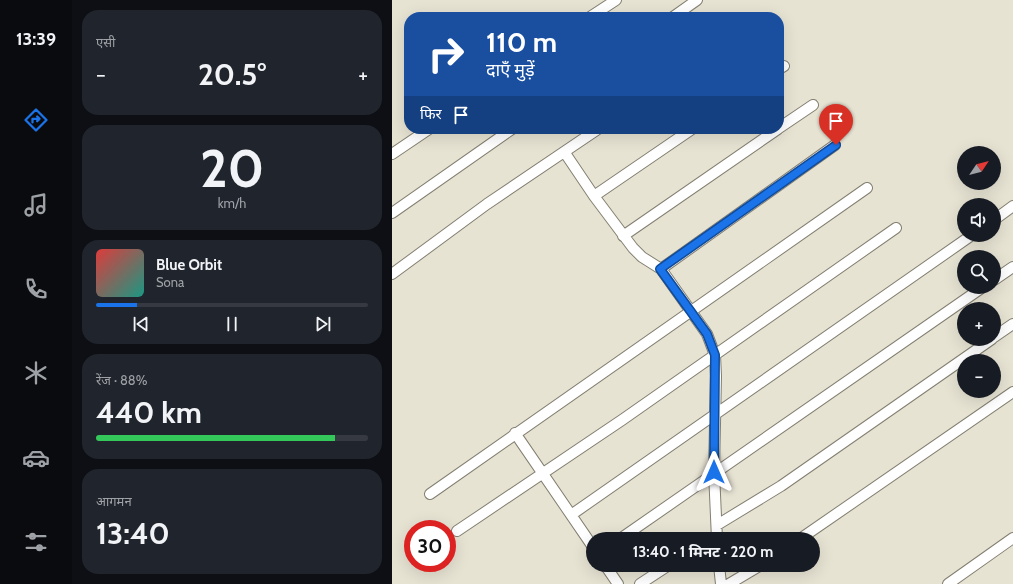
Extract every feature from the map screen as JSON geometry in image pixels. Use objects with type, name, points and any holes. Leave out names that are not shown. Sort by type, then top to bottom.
[{"type":"street","points":[[598,12],[616,0]]},
{"type":"street","points":[[680,12],[697,0]]},
{"type":"street","points":[[784,125],[813,105]]},
{"type":"street","points":[[392,154],[422,134]]},
{"type":"street","points":[[392,213],[505,134]]},
{"type":"street","points":[[394,268],[591,134]]},
{"type":"street","points":[[594,196],[685,134]]},
{"type":"street","points":[[623,236],[772,134]]},
{"type":"street","points":[[660,269],[836,145]]},
{"type":"street","points":[[564,153],[623,236],[642,257],[660,269],[707,334],[715,355],[715,532]]},
{"type":"street","points":[[430,494],[515,433],[692,312],[868,188]]},
{"type":"street","points":[[1001,215],[1013,206]]},
{"type":"street","points":[[457,531],[543,474],[896,228]]},
{"type":"street","points":[[571,515],[962,242]]},
{"type":"street","points":[[1001,275],[1013,267]]},
{"type":"street","points":[[630,532],[714,472],[973,294]]},
{"type":"street","points":[[1001,332],[1013,324]]},
{"type":"street","points":[[718,532],[781,486],[982,346]]},
{"type":"street","points":[[810,532],[1013,392]]},
{"type":"street","points":[[515,433],[586,537]]},
{"type":"street","points":[[948,584],[1013,538]]},
{"type":"street","points":[[610,572],[618,584]]},
{"type":"street","points":[[640,584],[658,572]]},
{"type":"street","points":[[720,572],[721,584]]},
{"type":"street","points":[[729,584],[749,572]]},
{"type":"route","points":[[714,472],[715,355],[707,334],[660,269],[836,145]]}]
